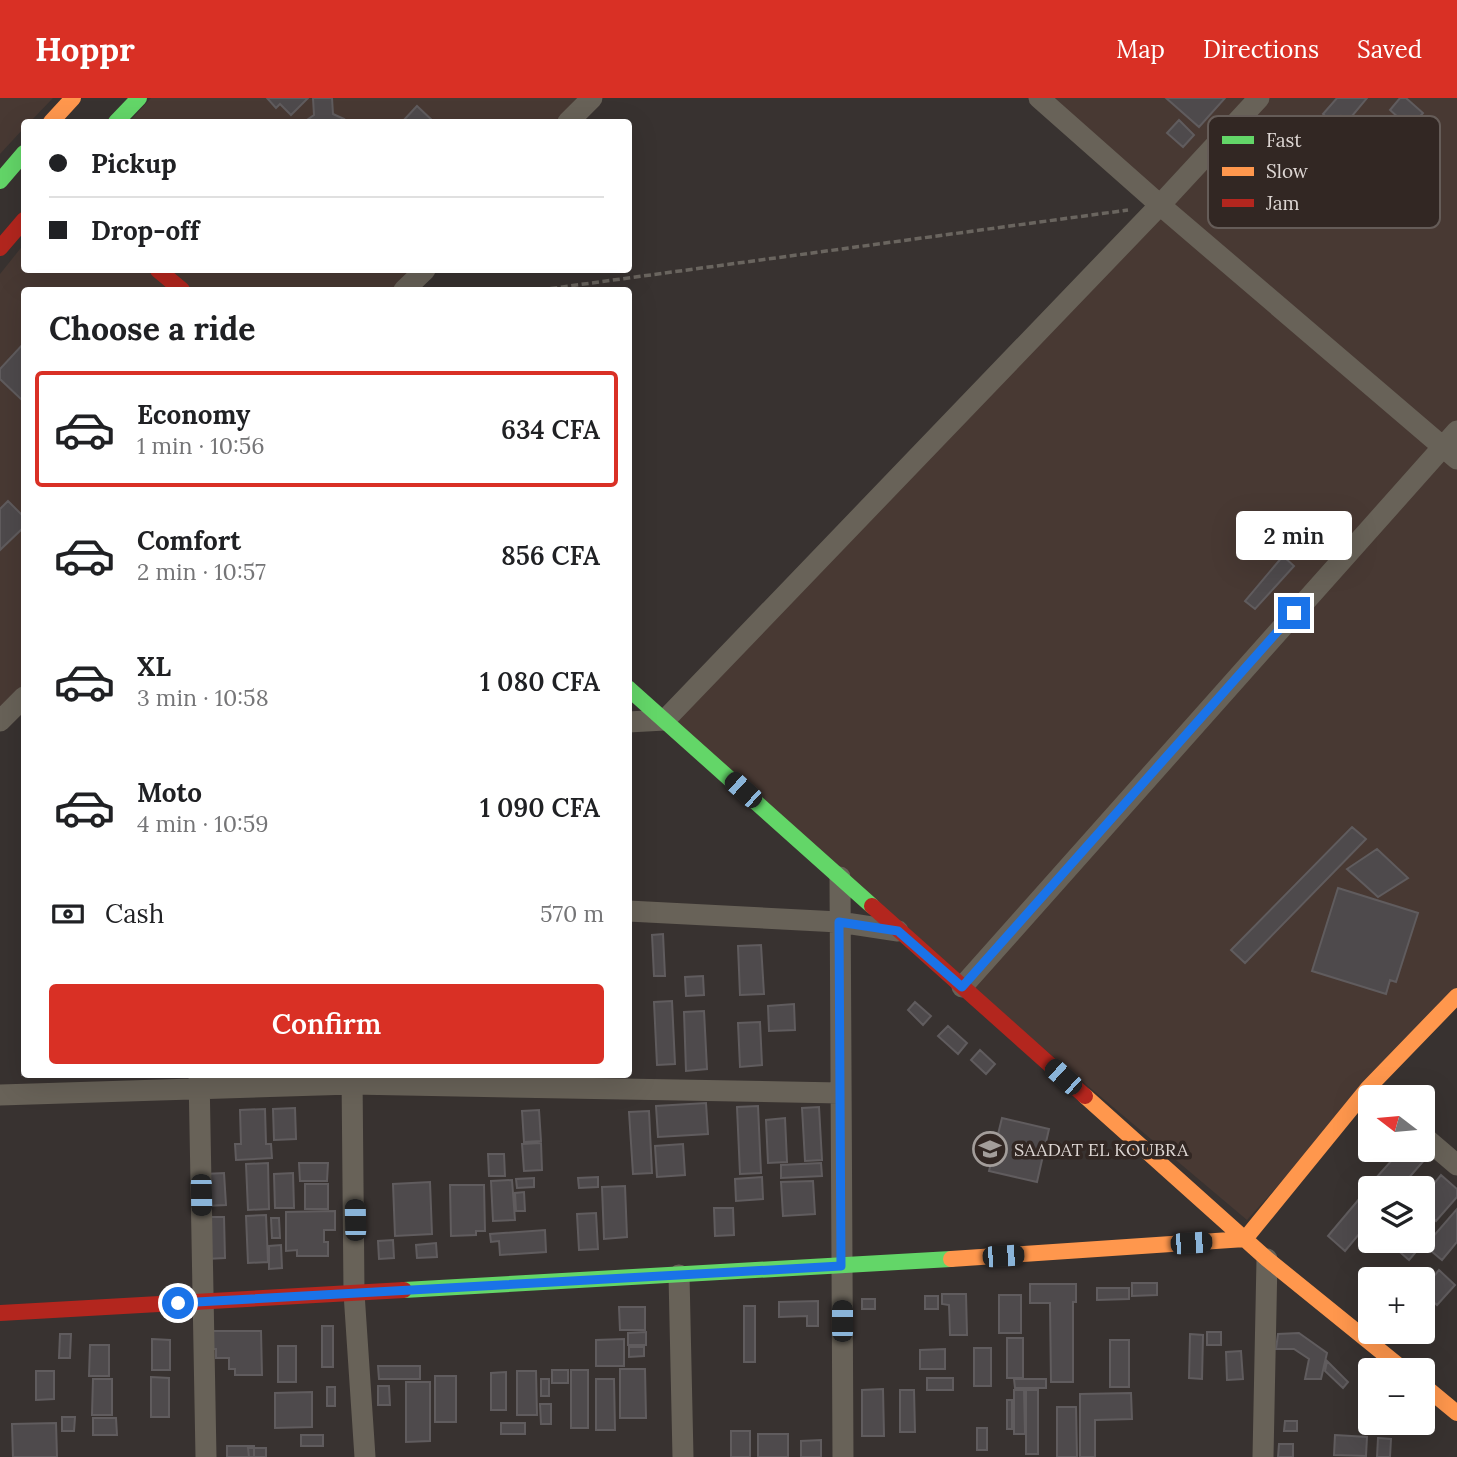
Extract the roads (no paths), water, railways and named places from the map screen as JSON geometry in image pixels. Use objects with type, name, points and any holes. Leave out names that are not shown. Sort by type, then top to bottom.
[{"type":"main road","points":[[54,119],[73,98]]},
{"type":"main road","points":[[119,119],[139,98]]},
{"type":"main road","points":[[4,175],[21,156]]},
{"type":"main road","points":[[0,248],[21,224]]},
{"type":"main road","points":[[162,273],[178,287]]},
{"type":"main road","points":[[632,691],[1267,1259],[1389,1358]]},
{"type":"main road","points":[[1380,1085],[1457,996]]},
{"type":"main road","points":[[0,1313],[841,1266],[1245,1239],[1358,1110]]},
{"type":"main road","points":[[1435,1395],[1457,1413]]},
{"type":"street","points":[[571,119],[592,98]]},
{"type":"street","points":[[1039,98],[1450,453]]},
{"type":"street","points":[[1242,116],[1259,98]]},
{"type":"street","points":[[632,722],[665,720],[1208,153]]},
{"type":"street","points":[[407,287],[422,273]]},
{"type":"street","points":[[962,987],[1450,453],[1457,431]]},
{"type":"street","points":[[0,721],[21,700]]},
{"type":"street","points":[[840,877],[843,1457]]},
{"type":"street","points":[[632,911],[839,922],[898,931]]},
{"type":"street","points":[[0,1095],[199,1082],[352,1079],[518,1081],[840,1093]]},
{"type":"street","points":[[352,1079],[354,1293],[365,1457]]},
{"type":"street","points":[[199,1082],[206,1457]]},
{"type":"street","points":[[1435,1146],[1457,1165]]},
{"type":"street","points":[[1263,1457],[1267,1259]]},
{"type":"street","points":[[680,1275],[683,1457]]},
{"type":"place","name":"SAADAT EL KOUBRA","points":[[990,1149]]}]
